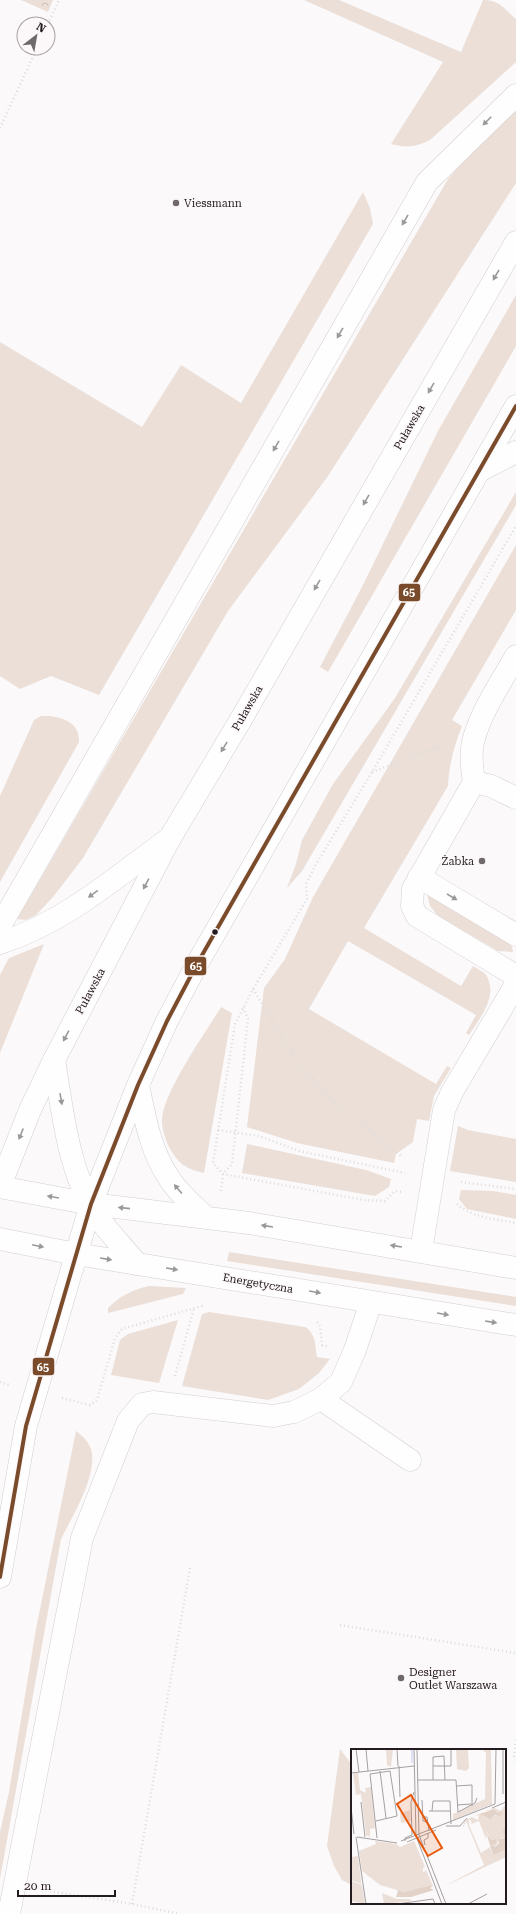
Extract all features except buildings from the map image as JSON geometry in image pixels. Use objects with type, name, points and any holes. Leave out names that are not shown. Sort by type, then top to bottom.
[{"type":"main road","points":[[0,926],[426,182],[516,95]]},
{"type":"main road","name":"Puławska","points":[[0,1186],[30,1110],[54,1060],[170,838],[244,714],[516,242]]},
{"type":"main road","points":[[0,1577],[26,1426],[91,1204],[138,1085],[167,1021],[197,964],[516,406]]},
{"type":"main road","points":[[479,471],[516,452]]},
{"type":"main road","points":[[516,656],[497,688],[473,743],[472,763],[474,782],[419,877],[413,889],[412,906],[417,916],[516,976]]},
{"type":"main road","points":[[474,782],[491,786],[516,798]]},
{"type":"main road","points":[[0,943],[45,926],[170,838]]},
{"type":"main road","points":[[419,877],[516,935]]},
{"type":"main road","points":[[421,1251],[444,1110],[452,1092],[516,984]]},
{"type":"main road","points":[[54,1060],[66,1129],[77,1176],[99,1219],[137,1264]]},
{"type":"main road","points":[[138,1085],[146,1127],[158,1160],[170,1180],[205,1217]]},
{"type":"main road","points":[[0,1186],[91,1204],[205,1217],[421,1251],[516,1268]]},
{"type":"main road","name":"Energetyczna","points":[[0,1239],[76,1254],[516,1325]]},
{"type":"main road","points":[[9,1914],[82,1538],[128,1421],[142,1404],[153,1402],[273,1416],[294,1412],[321,1399],[341,1382],[355,1350],[371,1302]]},
{"type":"main road","points":[[321,1399],[410,1460]]},
{"type":"path","points":[[52,16],[59,0]]},
{"type":"path","points":[[0,128],[33,56]]},
{"type":"path","points":[[408,1193],[395,1191],[385,1201],[364,1200],[223,1174],[213,1163],[235,1024],[253,989],[307,899],[306,884],[315,866],[372,772],[516,526]]},
{"type":"path","points":[[372,772],[444,745],[473,743]]},
{"type":"path","points":[[253,989],[299,1064],[333,1100],[401,1156]]},
{"type":"path","points":[[222,1182],[223,1174],[232,1164],[248,1019],[243,1007]]},
{"type":"path","points":[[218,1130],[259,1136],[299,1151],[410,1174]]},
{"type":"path","points":[[454,1181],[516,1189]]},
{"type":"path","points":[[454,1201],[466,1211],[483,1217],[516,1223]]},
{"type":"path","points":[[80,1403],[90,1405],[97,1400],[115,1338],[122,1330],[209,1304]]},
{"type":"path","points":[[167,1403],[194,1308]]},
{"type":"path","points":[[316,1320],[320,1326],[322,1346],[333,1347]]},
{"type":"path","points":[[132,1904],[190,1568]]},
{"type":"path","points":[[340,1625],[516,1652]]},
{"type":"path","points":[[516,1740],[514,1757],[516,1760]]},
{"type":"path","points":[[14,1886],[132,1904],[180,1914]]},
{"type":"green space","points":[[21,0],[53,0],[48,12]]},
{"type":"green space","points":[[304,0],[339,0],[461,52],[483,0],[494,1],[501,5],[516,19],[516,62],[430,140],[411,146],[391,144],[443,62]]},
{"type":"green space","points":[[516,109],[516,183],[328,476],[228,611],[83,858],[53,897],[36,915],[26,920],[17,919],[448,179],[481,141]]},
{"type":"green space","points":[[363,192],[370,208],[373,224],[99,695],[51,676],[20,689],[0,676],[0,342],[142,427],[181,365],[241,403]]},
{"type":"green space","points":[[516,295],[516,346],[328,672],[320,667],[363,585],[438,431]]},
{"type":"green space","points":[[516,492],[516,505],[302,871],[287,888],[296,864],[302,840],[333,784],[395,698]]},
{"type":"green space","points":[[516,545],[516,610],[452,720],[462,726],[452,756],[448,786],[364,928],[461,986],[473,966],[482,971],[486,975],[490,990],[489,998],[483,1014],[469,1035],[466,1033],[476,1015],[348,941],[309,1009],[436,1084],[447,1066],[451,1068],[434,1096],[429,1121],[417,1119],[413,1142],[396,1154],[394,1163],[297,1143],[247,1127],[264,988],[285,959],[313,897]]},
{"type":"green space","points":[[41,716],[61,718],[72,724],[76,729],[79,742],[0,882],[0,796],[34,720]]},
{"type":"green space","points":[[427,894],[503,939],[512,946],[513,952],[498,951],[438,916],[430,906]]},
{"type":"green space","points":[[44,944],[0,1053],[0,975],[9,958]]},
{"type":"green space","points":[[221,1007],[232,1013],[204,1173],[187,1167],[176,1158],[166,1140],[162,1120],[169,1095],[177,1079]]},
{"type":"green space","points":[[458,1126],[468,1130],[516,1139],[516,1182],[450,1171]]},
{"type":"green space","points":[[247,1144],[366,1170],[391,1179],[389,1187],[375,1196],[242,1173]]},
{"type":"green space","points":[[461,1190],[493,1191],[516,1195],[516,1219],[467,1209],[459,1199]]},
{"type":"green space","points":[[229,1252],[516,1297],[516,1306],[227,1261]]},
{"type":"green space","points":[[149,1286],[186,1288],[183,1294],[108,1313],[108,1308],[117,1300],[137,1289]]},
{"type":"green space","points":[[209,1312],[305,1327],[313,1336],[317,1357],[330,1359],[319,1373],[299,1389],[268,1400],[182,1386],[202,1314]]},
{"type":"green space","points":[[178,1320],[159,1383],[111,1375],[120,1340],[128,1334]]},
{"type":"green space","points":[[76,1431],[90,1446],[92,1463],[87,1486],[61,1539],[0,1879],[0,1832],[9,1792],[36,1629]]},
{"type":"green space","points":[[340,1749],[351,1764],[351,1884],[342,1880],[334,1866],[327,1846]]},
{"type":"transit line","name":"65","points":[[0,1577],[26,1426],[91,1204],[138,1085],[167,1021],[197,964],[516,406]]},
{"type":"place","name":"Viessmann","points":[[176,203]]},
{"type":"place","name":"Żabka","points":[[482,861]]},
{"type":"place","name":"Designer Outlet Warszawa","points":[[401,1678]]}]
